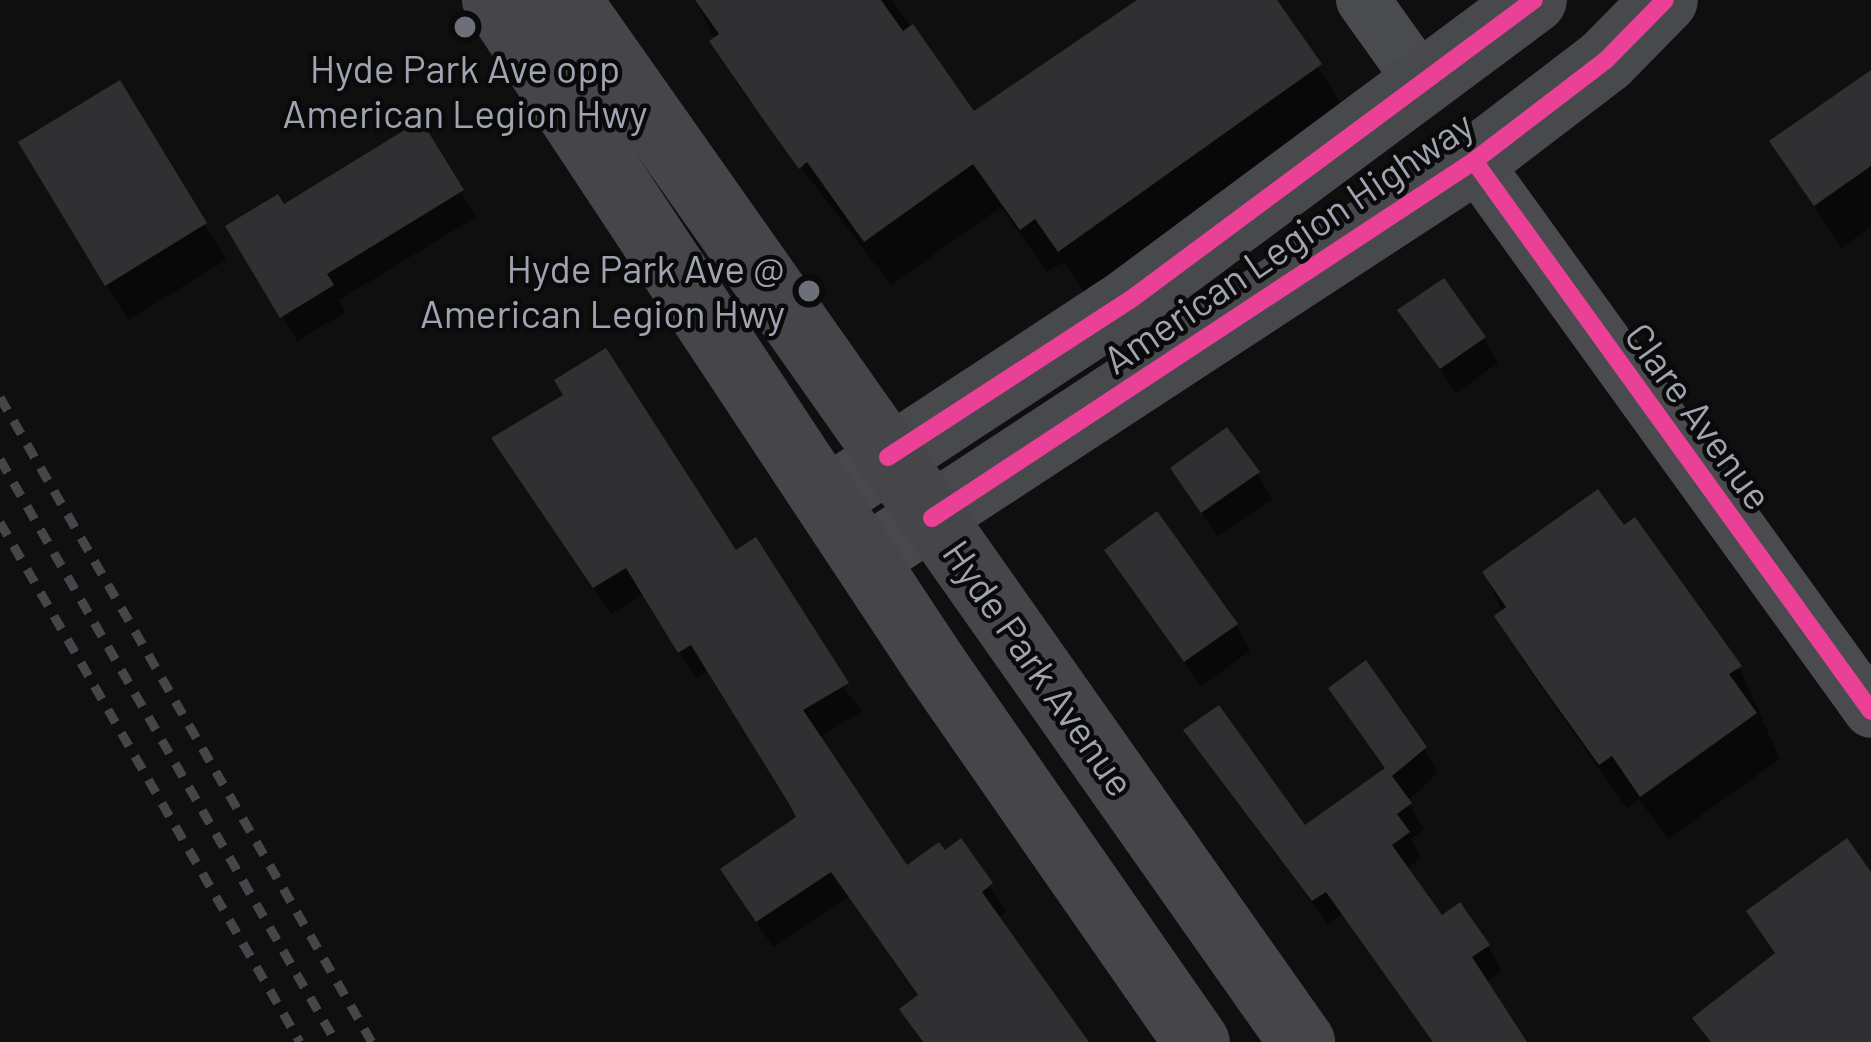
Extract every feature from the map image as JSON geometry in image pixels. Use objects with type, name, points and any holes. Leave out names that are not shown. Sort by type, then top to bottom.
[{"type":"main road","name":"Hyde Park Avenue","points":[[494,0],[826,500],[1197,1042]]},
{"type":"main road","name":"Hyde Park Avenue","points":[[568,0],[1302,1042]]},
{"type":"main road","name":"American Legion Highway","points":[[826,500],[1130,299],[1425,87],[1534,0]]},
{"type":"main road","name":"American Legion Highway","points":[[867,558],[1474,161],[1606,60],[1665,0]]},
{"type":"street","points":[[1364,0],[1425,87]]},
{"type":"street","name":"Clare Avenue","points":[[1474,161],[1871,711]]},
{"type":"building","points":[[695,0],[881,0],[903,31],[913,24],[974,111],[1137,0],[1277,0],[1322,64],[1058,252],[1035,219],[1020,230],[973,164],[864,242],[807,162],[799,169],[763,119],[709,41],[719,34]]},
{"type":"building","points":[[1871,70],[1871,166],[1814,206],[1769,141]]},
{"type":"building","points":[[120,80],[207,223],[105,286],[18,142]]},
{"type":"building","points":[[421,120],[464,190],[327,274],[334,285],[280,318],[225,226],[278,194],[284,204]]},
{"type":"building","points":[[1444,278],[1486,337],[1440,369],[1397,310]]},
{"type":"building","points":[[606,348],[736,550],[756,537],[849,683],[803,710],[907,865],[939,842],[945,850],[961,838],[993,883],[982,892],[1089,1042],[923,1042],[899,1009],[918,995],[831,872],[756,922],[720,869],[796,817],[788,802],[691,645],[678,653],[626,568],[593,588],[491,438],[563,395],[554,380]]},
{"type":"building","points":[[1227,427],[1260,472],[1201,513],[1170,468]]},
{"type":"building","points":[[1598,489],[1624,525],[1635,517],[1742,666],[1729,674],[1757,713],[1640,797],[1612,756],[1599,765],[1540,683],[1494,616],[1506,607],[1482,572]]},
{"type":"building","points":[[1157,511],[1238,624],[1184,662],[1104,550]]},
{"type":"building","points":[[1366,660],[1427,747],[1392,776],[1412,803],[1397,814],[1410,832],[1392,845],[1442,915],[1460,902],[1490,945],[1472,957],[1527,1042],[1433,1042],[1326,892],[1312,901],[1183,730],[1219,705],[1305,825],[1385,768],[1328,688]]},
{"type":"building","points":[[1847,838],[1871,872],[1871,1042],[1711,1042],[1692,1018],[1775,953],[1746,911]]},
{"type":"railway","points":[[0,397],[372,1042]]},
{"type":"railway","points":[[0,459],[336,1042]]},
{"type":"railway","points":[[0,522],[300,1042]]},
{"type":"cycle path","points":[[888,457],[1130,300],[1534,0]]},
{"type":"cycle path","points":[[932,518],[1474,161],[1606,60],[1665,0]]},
{"type":"cycle path","points":[[1474,161],[1871,711]]},
{"type":"place","name":"Hyde Park Ave opp American Legion Hwy","points":[[465,27]]},
{"type":"place","name":"Hyde Park Ave @ American Legion Hwy","points":[[809,291]]}]
